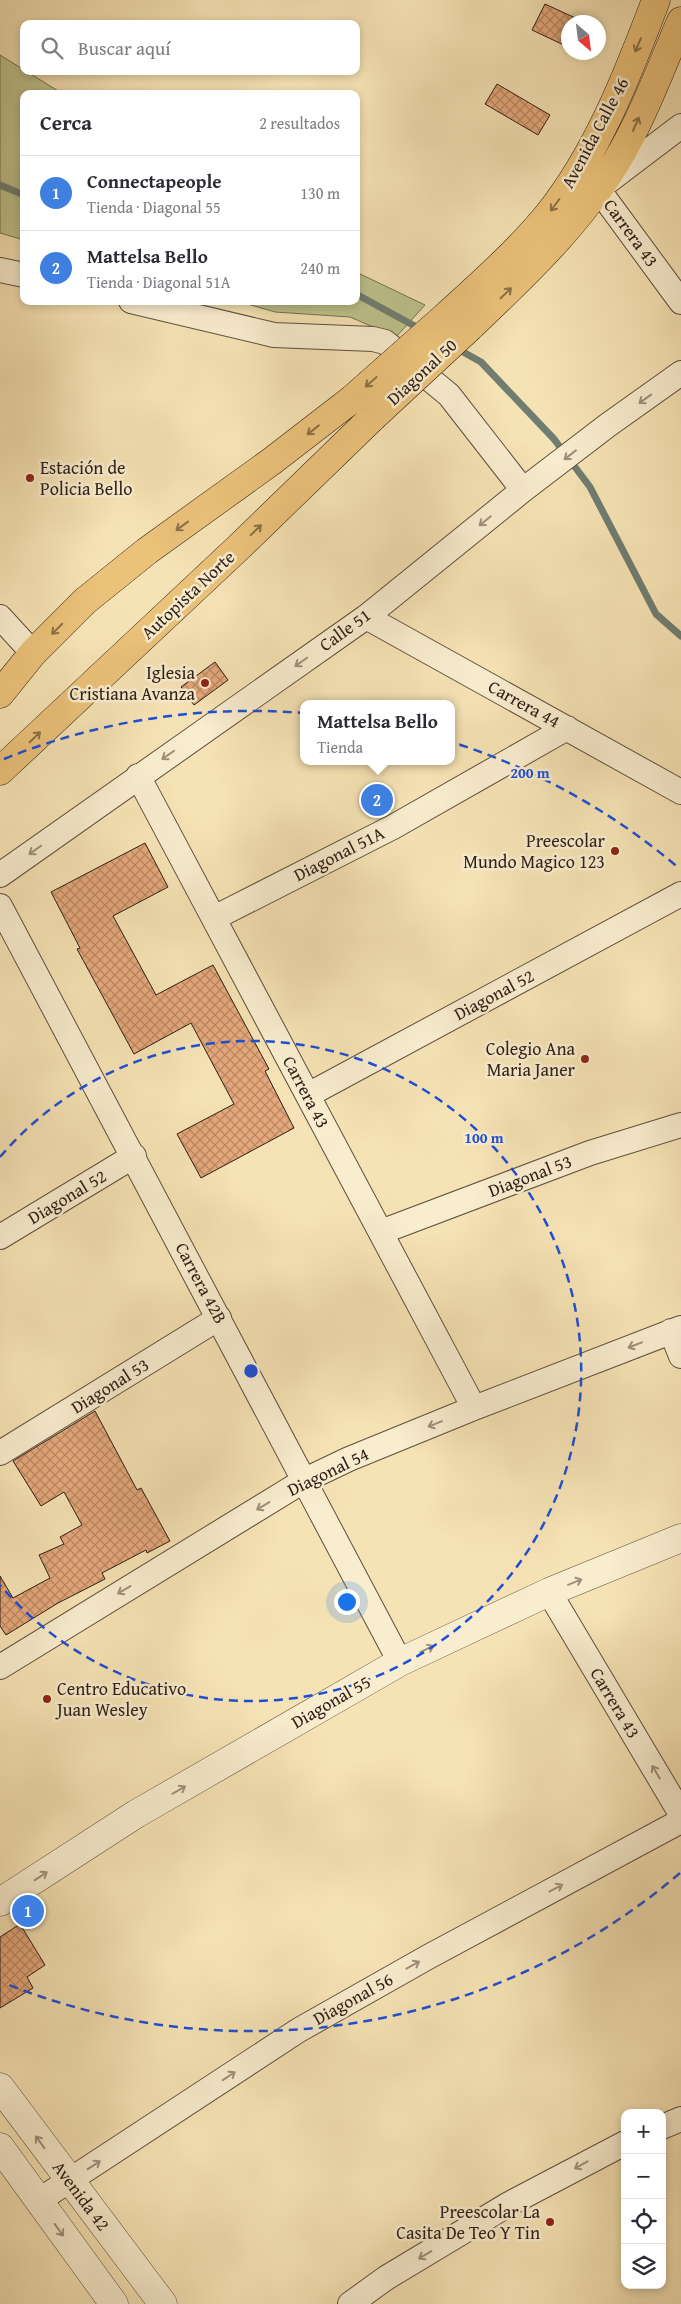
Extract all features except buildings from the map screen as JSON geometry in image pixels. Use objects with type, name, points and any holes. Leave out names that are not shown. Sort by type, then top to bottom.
[{"type":"main road","name":"Avenida Calle 46","points":[[459,321],[570,184],[594,143],[614,101],[656,0]]},
{"type":"main road","name":"Avenida Calle 46","points":[[459,321],[539,261],[578,216],[598,189],[629,139],[681,21]]},
{"type":"main road","name":"Diagonal 50","points":[[33,653],[85,600],[139,557],[272,461],[459,321]]},
{"type":"main road","name":"Diagonal 50","points":[[373,417],[459,321]]},
{"type":"main road","name":"Autopista Norte","points":[[0,771],[239,547],[373,417]]},
{"type":"main road","points":[[0,694],[33,653]]},
{"type":"street","points":[[598,189],[681,126]]},
{"type":"street","name":"Carrera 43","points":[[598,189],[681,302]]},
{"type":"street","points":[[0,270],[20,274]]},
{"type":"street","points":[[149,305],[274,335],[373,339],[385,342],[449,395],[523,490]]},
{"type":"street","name":"Calle 51","points":[[0,875],[366,617],[523,490],[608,425],[681,373]]},
{"type":"street","points":[[0,617],[33,653]]},
{"type":"street","name":"Carrera 44","points":[[366,617],[681,792]]},
{"type":"street","name":"Diagonal 51A","points":[[214,918],[393,827],[567,728]]},
{"type":"street","name":"Carrera 43","points":[[138,776],[474,1408]]},
{"type":"street","name":"Diagonal 52","points":[[308,1095],[681,894]]},
{"type":"street","name":"Carrera 42B","points":[[0,906],[134,1156],[400,1662]]},
{"type":"street","name":"Diagonal 53","points":[[380,1232],[590,1153],[681,1125]]},
{"type":"street","name":"Diagonal 52","points":[[0,1238],[134,1156]]},
{"type":"street","name":"Diagonal 53","points":[[0,1453],[219,1318]]},
{"type":"street","points":[[676,1329],[681,1356]]},
{"type":"street","name":"Diagonal 54","points":[[0,1667],[305,1480],[349,1459],[474,1408],[676,1329]]},
{"type":"street","name":"Diagonal 55","points":[[0,1902],[136,1814],[400,1662],[548,1592],[681,1538]]},
{"type":"street","name":"Carrera 43","points":[[548,1592],[681,1814]]},
{"type":"street","name":"Diagonal 56","points":[[38,2201],[299,2030],[428,1957],[681,1821]]},
{"type":"street","name":"Avenida 42","points":[[0,2087],[163,2304]]},
{"type":"street","points":[[666,2125],[681,2119]]},
{"type":"street","points":[[350,2304],[386,2278],[509,2204],[621,2145]]},
{"type":"street","name":"Avenida 42","points":[[0,2147],[114,2304]]},
{"type":"green space","points":[[0,55],[20,67],[20,75],[32,75],[57,90],[20,90],[20,239],[0,233]]},
{"type":"green space","points":[[360,274],[425,305],[396,337],[350,317],[275,312],[251,305],[360,305]]},
{"type":"waterway","points":[[0,185],[20,193]]},
{"type":"waterway","points":[[360,296],[422,330]]},
{"type":"waterway","points":[[456,348],[481,362],[554,439],[590,487],[656,614],[681,636]]},
{"type":"place","name":"Estación de Policia Bello","points":[[30,478]]},
{"type":"place","name":"Iglesia Cristiana Avanza","points":[[205,683]]},
{"type":"place","name":"Mattelsa Bello","points":[[377,800]]},
{"type":"place","name":"Preescolar Mundo Magico 123","points":[[615,851]]},
{"type":"place","name":"Colegio Ana Maria Janer","points":[[585,1059]]},
{"type":"place","name":"Centro Educativo Juan Wesley","points":[[47,1699]]},
{"type":"place","name":"Connectapeople","points":[[28,1911]]},
{"type":"place","name":"Preescolar La Casita De Teo Y Tin","points":[[550,2222]]}]
